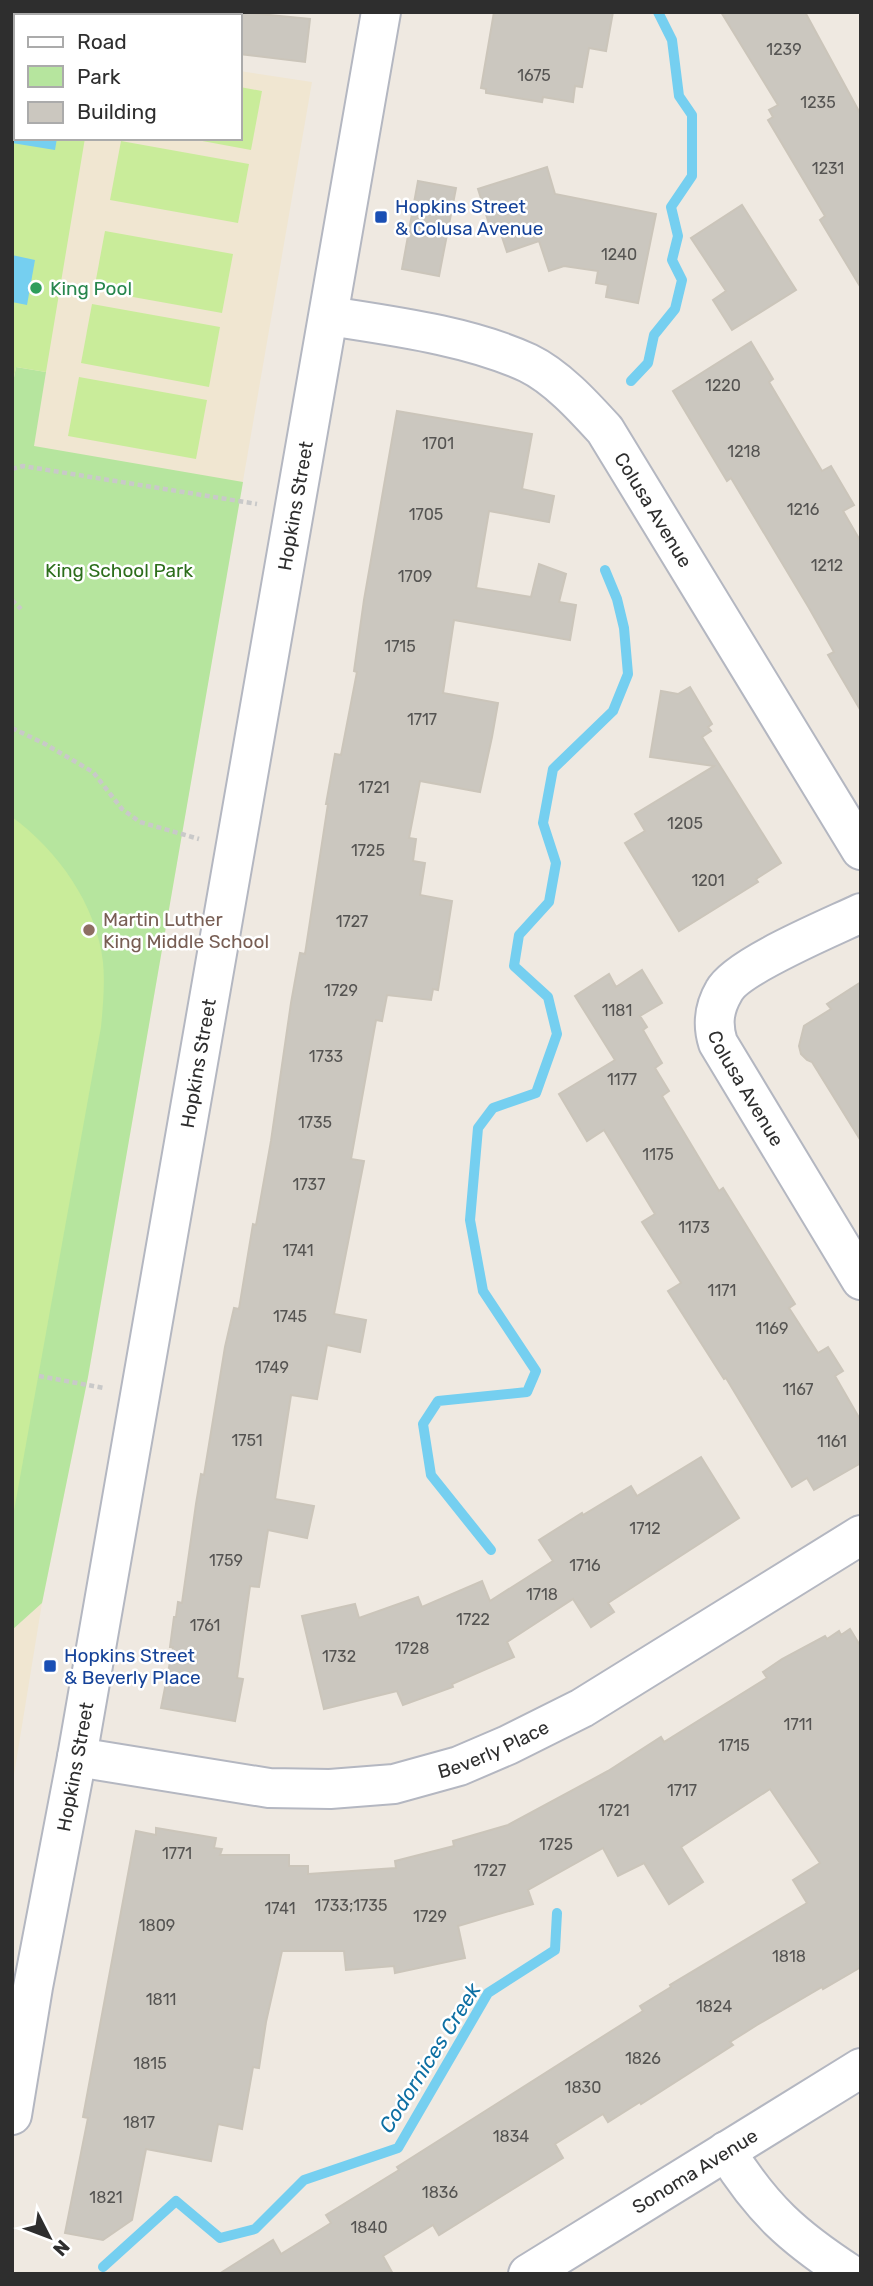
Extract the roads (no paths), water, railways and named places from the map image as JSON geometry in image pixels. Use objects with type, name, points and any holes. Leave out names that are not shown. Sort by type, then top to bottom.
[{"type":"street","name":"Hopkins Street","points":[[12,2115],[23,1992],[78,1758],[139,1393],[380,12]]},
{"type":"street","name":"Colusa Avenue","points":[[329,316],[478,344],[530,364],[575,397],[605,430],[861,850]]},
{"type":"street","name":"Colusa Avenue","points":[[861,913],[747,969],[724,988],[713,1028],[718,1043],[861,1280]]},
{"type":"street","name":"Beverly Place","points":[[78,1758],[269,1788],[318,1789],[394,1784],[459,1766],[582,1708],[861,1535]]},
{"type":"street","name":"Sonoma Avenue","points":[[528,2274],[861,2068]]},
{"type":"street","points":[[726,2151],[747,2185],[792,2234],[850,2274]]},
{"type":"water","points":[[14,84],[14,140],[57,140],[55,150],[12,143]]},
{"type":"water","points":[[12,255],[35,260],[27,305],[12,302]]},
{"type":"waterway","name":"Codornices Creek","points":[[631,381],[648,363],[654,335],[675,309],[682,280],[672,260],[678,236],[671,207],[692,176],[692,115],[679,96],[672,40],[658,12]]},
{"type":"waterway","name":"Codornices Creek","points":[[491,1550],[431,1475],[423,1424],[438,1401],[527,1392],[536,1371],[483,1291],[470,1220],[478,1128],[493,1108],[536,1093],[557,1034],[548,997],[514,966],[519,935],[549,902],[556,863],[543,823],[553,769],[613,711],[628,674],[624,628],[617,599],[605,570]]},
{"type":"waterway","name":"Codornices Creek","points":[[103,2267],[176,2201],[220,2238],[255,2229],[304,2180],[398,2148],[488,1993],[555,1950],[557,1913]]},
{"type":"place","name":"Hopkins Street & Colusa Avenue","points":[[381,217]]},
{"type":"place","name":"King Pool","points":[[36,288]]},
{"type":"place","name":"Martin Luther King Middle School","points":[[89,930]]},
{"type":"place","name":"Hopkins Street & Beverly Place","points":[[50,1666]]},
{"type":"park label","name":"King School Park","points":[[119,570]]}]
